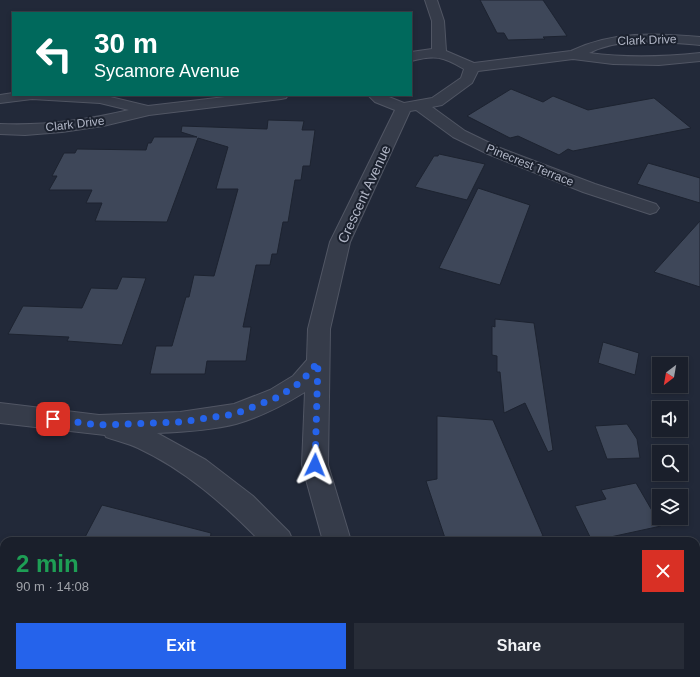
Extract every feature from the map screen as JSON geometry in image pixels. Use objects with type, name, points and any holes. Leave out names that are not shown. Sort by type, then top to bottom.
[{"type":"street","points":[[431,0],[438,21],[439,52]]},
{"type":"street","name":"Clark Drive","points":[[573,55],[584,48],[622,39],[657,38],[700,41]]},
{"type":"street","points":[[411,106],[437,102],[467,80],[472,67],[453,57],[439,52],[419,53],[412,56]]},
{"type":"street","name":"Clark Drive","points":[[472,67],[573,55],[613,60],[659,61],[700,56]]},
{"type":"street","name":"Clark Drive","points":[[0,99],[24,96]]},
{"type":"street","name":"Clark Drive","points":[[49,96],[100,99],[149,110]]},
{"type":"street","name":"Clark Drive","points":[[0,129],[25,130],[62,127],[103,121],[149,110],[272,96]]},
{"type":"street","name":"Pinecrest Terrace","points":[[376,96],[380,99],[411,106],[459,134],[494,151],[589,188],[650,208]]},
{"type":"street","name":"Crescent Avenue","points":[[336,537],[315,465],[319,329],[340,242],[400,117],[411,106]]},
{"type":"street","points":[[0,413],[99,425],[180,422],[235,414],[278,397],[301,382],[318,362]]},
{"type":"street","points":[[99,425],[145,439],[197,468],[243,505],[275,537]]},
{"type":"building","points":[[480,0],[543,0],[567,36],[543,37],[545,39],[508,40],[504,33],[497,33]]},
{"type":"building","points":[[511,89],[543,102],[553,96],[588,110],[654,98],[691,128],[573,151],[568,149],[559,155],[518,136],[510,138],[467,116]]},
{"type":"building","points":[[268,120],[304,121],[302,130],[315,130],[310,166],[303,166],[301,180],[295,180],[288,222],[283,222],[277,254],[272,254],[270,265],[256,265],[243,327],[251,327],[246,361],[207,361],[205,374],[150,374],[156,346],[172,346],[186,297],[189,297],[194,275],[214,276],[238,189],[216,189],[228,147],[198,138],[167,222],[95,221],[102,203],[86,203],[92,190],[49,190],[57,176],[52,176],[64,153],[75,153],[77,149],[146,150],[148,143],[151,143],[154,137],[197,137],[181,132],[182,126],[267,129]]},
{"type":"building","points":[[439,154],[485,164],[467,200],[415,187],[434,156],[438,156]]},
{"type":"building","points":[[648,163],[700,178],[700,203],[637,184]]},
{"type":"building","points":[[478,188],[530,205],[500,285],[439,268]]},
{"type":"building","points":[[700,221],[700,287],[654,272]]},
{"type":"building","points":[[122,277],[146,278],[122,345],[67,341],[69,337],[8,334],[23,306],[82,308],[91,288],[117,289]]},
{"type":"building","points":[[495,319],[534,323],[553,450],[548,452],[525,403],[504,413],[500,372],[497,372],[497,356],[492,355],[492,326],[495,327]]},
{"type":"building","points":[[603,342],[639,353],[635,375],[598,363]]},
{"type":"building","points":[[437,416],[493,420],[543,536],[445,537],[426,481],[437,479]]},
{"type":"building","points":[[627,424],[637,439],[640,458],[607,459],[595,426]]},
{"type":"building","points":[[636,483],[652,511],[652,525],[661,526],[610,537],[590,537],[575,506],[606,499],[601,490]]},
{"type":"building","points":[[102,505],[211,533],[210,537],[85,537]]},
{"type":"route","points":[[53,419],[99,425],[180,422],[235,414],[278,397],[301,382],[318,362],[315,465]]}]
